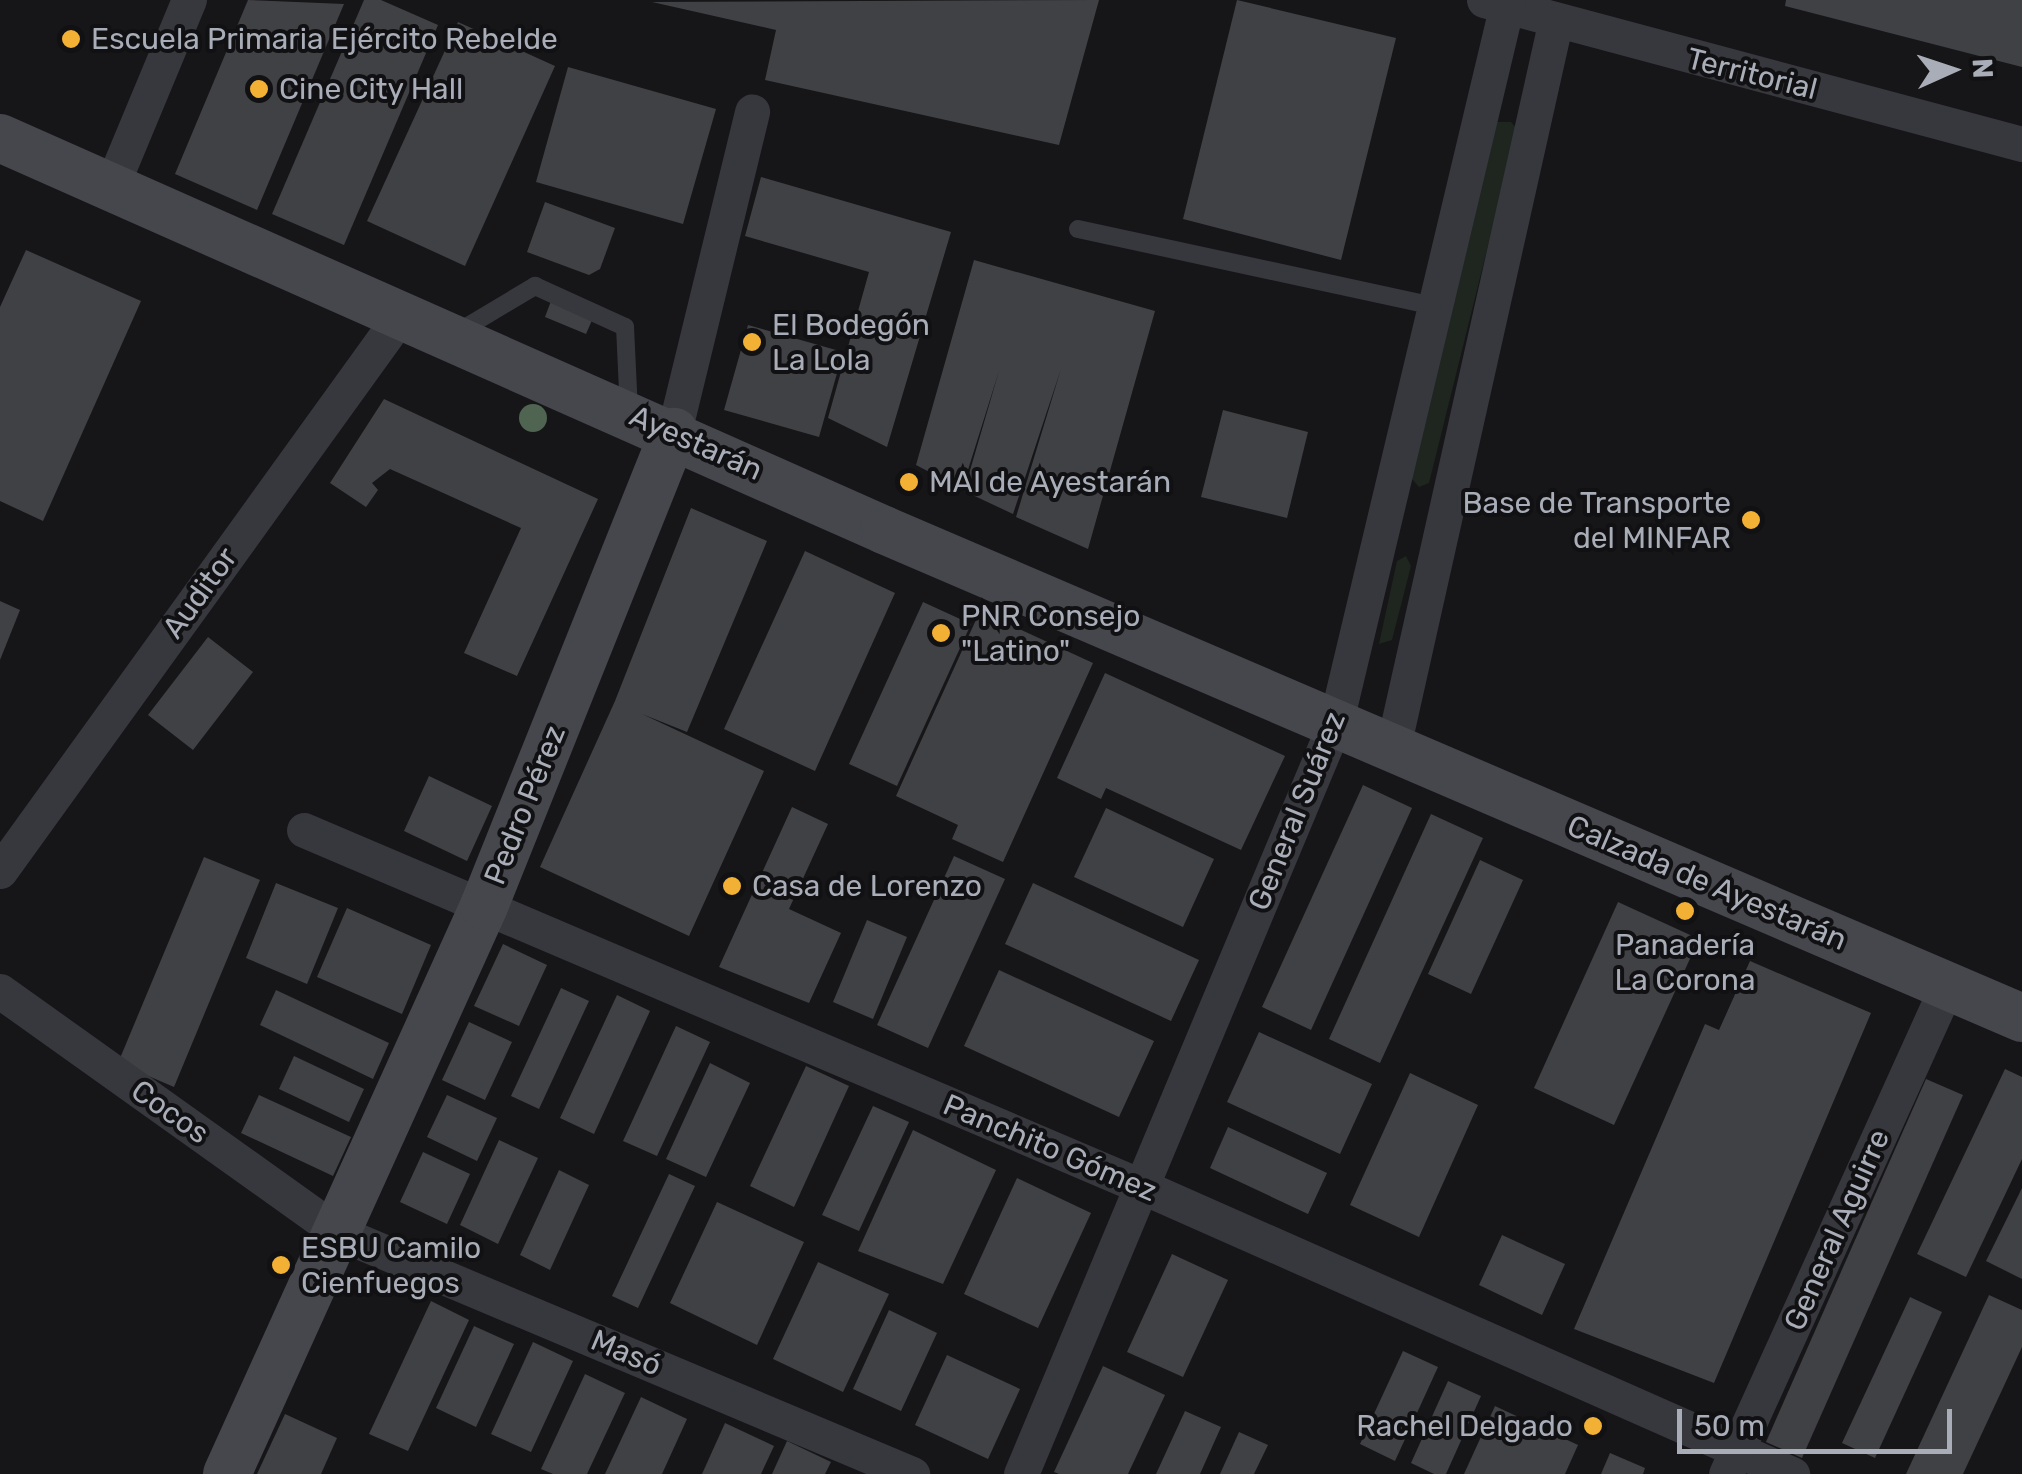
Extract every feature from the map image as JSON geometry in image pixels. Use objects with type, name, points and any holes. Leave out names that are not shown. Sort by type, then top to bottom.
[{"type":"main road","name":"Ayestarán","points":[[0,138],[674,432],[884,530],[1393,746]]},
{"type":"main road","name":"Pedro Pérez","points":[[227,1474],[484,906],[674,432]]},
{"type":"main road","name":"Calzada de Ayestarán","points":[[1393,746],[2022,1018]]},
{"type":"street","points":[[110,186],[190,0]]},
{"type":"street","name":"Territorial","points":[[1499,3],[1558,12],[2022,144]]},
{"type":"street","name":"General Suárez","points":[[1020,1474],[1336,721],[1434,306],[1499,3]]},
{"type":"street","name":"General Suárez","points":[[1393,746],[1558,12]]},
{"type":"street","name":"Pedro Pérez","points":[[674,432],[752,111]]},
{"type":"street","name":"Auditor","points":[[0,871],[401,315]]},
{"type":"street","name":"Panchito Gómez","points":[[304,830],[1143,1187],[1732,1462],[1792,1474]]},
{"type":"street","name":"General Aguirre","points":[[1732,1462],[1947,986]]},
{"type":"street","name":"Cocos","points":[[0,992],[339,1233]]},
{"type":"street","name":"Masó","points":[[339,1233],[912,1474]]},
{"type":"lane","points":[[1078,229],[1434,306]]},
{"type":"lane","points":[[451,336],[536,286],[625,326],[628,413]]},
{"type":"shaded area","points":[[1497,122],[1511,122],[1517,129],[1429,483],[1419,487],[1411,478]]},
{"type":"shaded area","points":[[1406,556],[1411,566],[1392,640],[1379,644],[1397,561]]},
{"type":"building","name":"Cine City Hall","points":[[248,0],[344,4],[257,210],[175,174]]},
{"type":"building","points":[[364,0],[381,0],[438,25],[344,245],[272,214]]},
{"type":"building","points":[[1099,0],[1059,145],[765,80],[776,30],[652,2]]},
{"type":"building","points":[[1237,0],[1396,38],[1341,260],[1183,219]]},
{"type":"building","points":[[1786,0],[2022,0],[2022,67],[1785,6]]},
{"type":"building","points":[[458,22],[555,66],[465,266],[367,221]]},
{"type":"building","points":[[568,67],[716,109],[683,224],[536,182]]},
{"type":"building","points":[[761,177],[951,232],[887,447],[828,418],[869,272],[745,236]]},
{"type":"building","points":[[545,202],[615,228],[600,269],[589,275],[527,252]]},
{"type":"building","points":[[26,250],[141,301],[43,521],[0,501],[0,307]]},
{"type":"building","points":[[974,260],[1155,311],[1088,549],[1016,517],[1061,369],[1013,514],[964,491],[999,371],[962,489],[916,465]]},
{"type":"building","points":[[551,301],[593,318],[586,334],[545,317]]},
{"type":"building","points":[[748,325],[843,352],[819,437],[724,410]]},
{"type":"building","points":[[384,399],[598,499],[517,676],[464,653],[521,528],[390,469],[372,483],[378,490],[366,507],[330,483]]},
{"type":"building","points":[[1223,410],[1308,432],[1287,518],[1201,497]]},
{"type":"building","points":[[691,508],[767,541],[687,732],[642,714],[764,771],[689,936],[540,867],[615,701]]},
{"type":"building","points":[[805,551],[895,593],[815,771],[724,729]]},
{"type":"building","points":[[0,601],[20,610],[0,660]]},
{"type":"building","points":[[923,602],[971,624],[897,786],[849,764]]},
{"type":"building","points":[[980,611],[1093,663],[1003,862],[952,839],[958,825],[896,796]]},
{"type":"building","points":[[208,637],[253,672],[193,750],[148,715]]},
{"type":"building","points":[[1105,673],[1285,756],[1241,850],[1106,788],[1101,799],[1057,778]]},
{"type":"building","points":[[429,776],[492,806],[467,861],[404,831]]},
{"type":"building","points":[[1363,785],[1412,808],[1311,1030],[1262,1007]]},
{"type":"building","points":[[792,807],[828,824],[789,909],[841,933],[809,1003],[719,967]]},
{"type":"building","points":[[1106,808],[1214,859],[1183,927],[1074,877]]},
{"type":"building","points":[[1431,814],[1483,838],[1380,1063],[1329,1039]]},
{"type":"building","points":[[954,856],[1005,879],[928,1048],[877,1025]]},
{"type":"building","points":[[204,857],[260,880],[174,1087],[118,1063]]},
{"type":"building","points":[[1480,860],[1523,880],[1471,994],[1428,974]]},
{"type":"building","points":[[276,883],[338,908],[307,984],[246,958]]},
{"type":"building","points":[[1033,883],[1199,960],[1171,1021],[1005,944]]},
{"type":"building","points":[[1618,902],[1699,939],[1614,1125],[1534,1088]]},
{"type":"building","points":[[347,908],[431,945],[402,1014],[317,977]]},
{"type":"building","points":[[867,920],[907,937],[873,1019],[833,1002]]},
{"type":"building","points":[[503,944],[547,965],[519,1026],[474,1006]]},
{"type":"building","points":[[1750,961],[1871,1013],[1714,1383],[1574,1329],[1705,1024],[1719,1030]]},
{"type":"building","points":[[999,970],[1154,1041],[1119,1117],[964,1046]]},
{"type":"building","points":[[561,988],[589,1001],[539,1109],[511,1096]]},
{"type":"building","points":[[276,990],[389,1043],[373,1079],[260,1025]]},
{"type":"building","points":[[617,995],[650,1011],[594,1134],[560,1118]]},
{"type":"building","points":[[469,1022],[512,1042],[485,1100],[442,1080]]},
{"type":"building","points":[[676,1026],[710,1042],[657,1156],[623,1141]]},
{"type":"building","points":[[1259,1032],[1372,1084],[1340,1154],[1227,1102]]},
{"type":"building","points":[[294,1056],[364,1089],[349,1122],[279,1089]]},
{"type":"building","points":[[710,1063],[750,1083],[706,1177],[666,1159]]},
{"type":"building","points":[[806,1066],[849,1086],[794,1207],[750,1186]]},
{"type":"building","points":[[2005,1069],[2022,1077],[2022,1159],[1966,1277],[1917,1254]]},
{"type":"building","points":[[1410,1073],[1478,1105],[1419,1237],[1350,1205]]},
{"type":"building","points":[[1926,1079],[1963,1095],[1802,1458],[1766,1442]]},
{"type":"building","points":[[259,1095],[351,1137],[333,1176],[241,1133]]},
{"type":"building","points":[[447,1095],[497,1118],[477,1161],[427,1137]]},
{"type":"building","points":[[873,1106],[909,1122],[859,1231],[822,1215]]},
{"type":"building","points":[[1228,1127],[1327,1173],[1308,1214],[1210,1168]]},
{"type":"building","points":[[913,1130],[996,1170],[943,1284],[858,1251]]},
{"type":"building","points":[[499,1140],[538,1158],[498,1244],[460,1225]]},
{"type":"building","points":[[423,1152],[470,1174],[447,1224],[400,1202]]},
{"type":"building","points":[[559,1170],[589,1185],[550,1270],[520,1255]]},
{"type":"building","points":[[669,1174],[695,1186],[638,1308],[612,1296]]},
{"type":"building","points":[[1017,1178],[1091,1213],[1038,1328],[964,1294]]},
{"type":"building","points":[[2022,1188],[2022,1279],[1986,1261]]},
{"type":"building","points":[[717,1202],[804,1242],[757,1345],[670,1303]]},
{"type":"building","points":[[1502,1235],[1565,1264],[1542,1315],[1479,1285]]},
{"type":"building","points":[[1172,1254],[1228,1280],[1183,1377],[1127,1352]]},
{"type":"building","points":[[818,1262],[889,1294],[843,1392],[773,1359]]},
{"type":"building","points":[[1989,1295],[2022,1310],[2022,1347],[1963,1474],[1906,1474]]},
{"type":"building","points":[[1910,1297],[1942,1312],[1875,1458],[1842,1443]]},
{"type":"building","points":[[431,1301],[469,1320],[408,1451],[369,1434]]},
{"type":"building","points":[[889,1310],[937,1333],[901,1411],[853,1389]]},
{"type":"building","points":[[474,1326],[514,1344],[476,1427],[436,1408]]},
{"type":"building","points":[[533,1342],[573,1361],[531,1452],[491,1434]]},
{"type":"building","points":[[1403,1351],[1438,1367],[1395,1461],[1360,1444]]},
{"type":"building","points":[[947,1355],[1020,1389],[988,1459],[915,1425]]},
{"type":"building","points":[[1103,1366],[1165,1395],[1128,1474],[1054,1472]]},
{"type":"building","points":[[585,1374],[625,1393],[587,1474],[553,1474],[541,1469]]},
{"type":"building","points":[[1448,1381],[1481,1396],[1446,1474],[1434,1474],[1411,1463]]},
{"type":"building","points":[[641,1397],[687,1419],[662,1474],[605,1474]]},
{"type":"building","points":[[1495,1406],[1578,1445],[1565,1474],[1464,1474]]},
{"type":"building","points":[[1185,1411],[1221,1427],[1200,1474],[1156,1474]]},
{"type":"building","points":[[285,1414],[337,1438],[321,1474],[257,1474]]},
{"type":"building","points":[[725,1423],[774,1446],[761,1474],[702,1474]]},
{"type":"building","points":[[1239,1432],[1268,1445],[1254,1474],[1220,1474]]},
{"type":"building","points":[[787,1441],[831,1462],[825,1474],[772,1474]]},
{"type":"building","points":[[1610,1453],[1645,1468],[1643,1474],[1601,1474]]},
{"type":"place","name":"Escuela Primaria Ejército Rebelde","points":[[71,39]]},
{"type":"place","name":"Cine City Hall","points":[[259,89]]},
{"type":"place","name":"El Bodegón La Lola","points":[[752,342]]},
{"type":"place","name":"MAI de Ayestarán","points":[[909,482]]},
{"type":"place","name":"Base de Transporte del MINFAR","points":[[1751,520]]},
{"type":"place","name":"PNR Consejo \"Latino\"","points":[[941,633]]},
{"type":"place","name":"Casa de Lorenzo","points":[[732,886]]},
{"type":"place","name":"Panadería La Corona","points":[[1685,911]]},
{"type":"place","name":"ESBU Camilo Cienfuegos","points":[[281,1265]]},
{"type":"place","name":"Rachel Delgado","points":[[1593,1426]]}]
